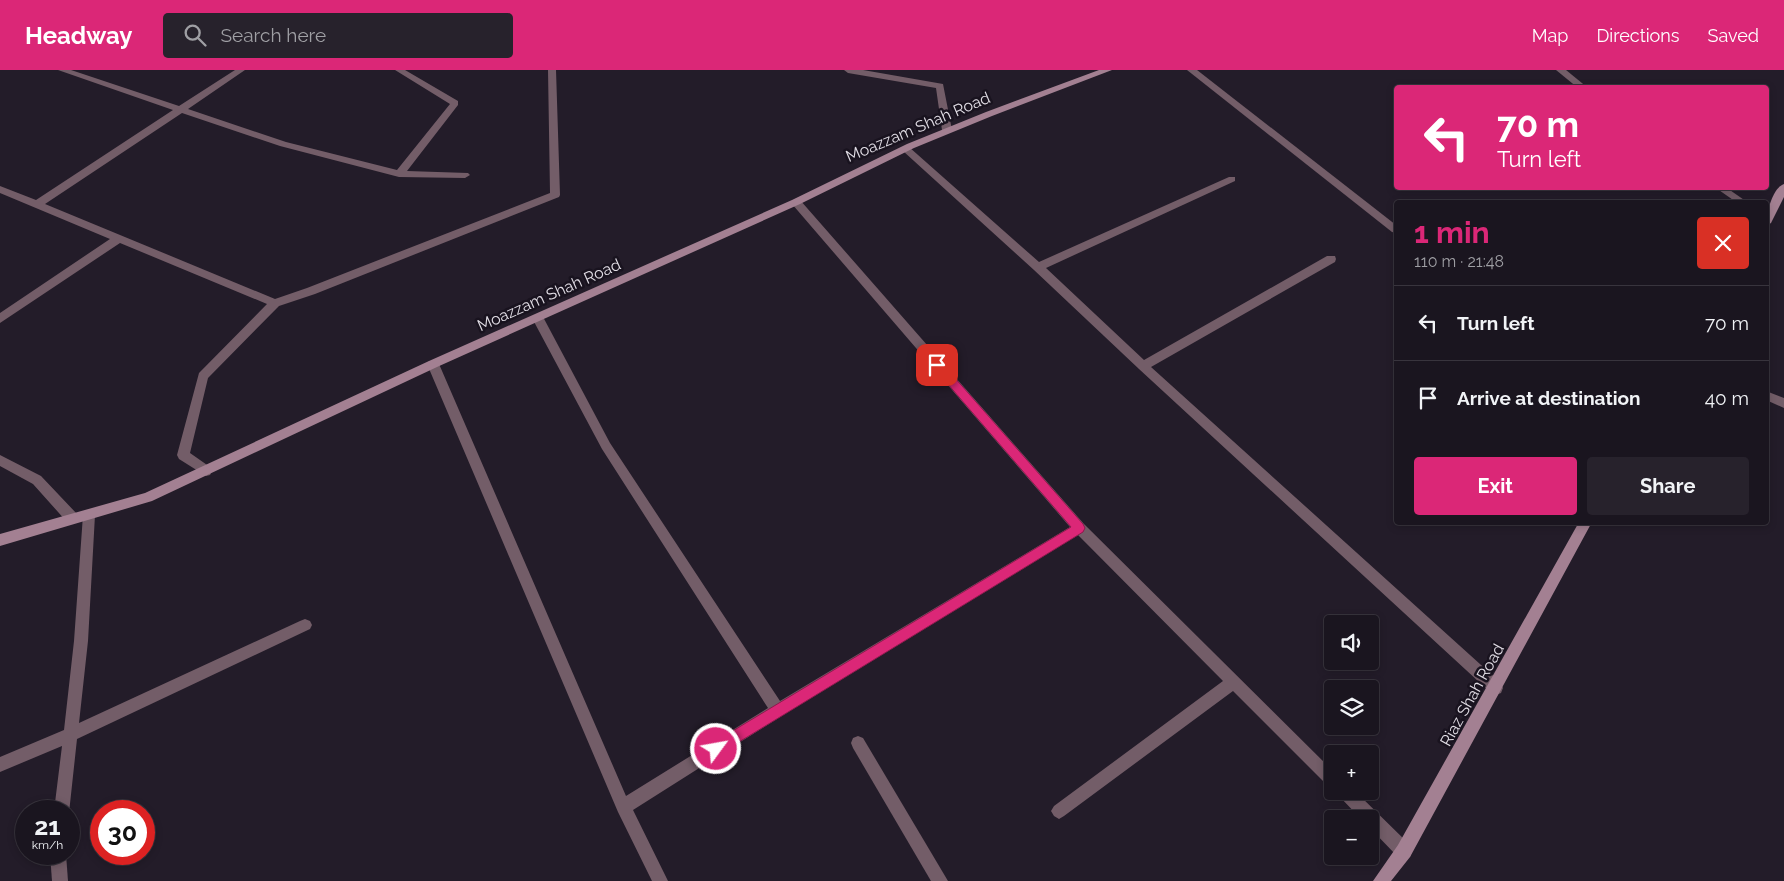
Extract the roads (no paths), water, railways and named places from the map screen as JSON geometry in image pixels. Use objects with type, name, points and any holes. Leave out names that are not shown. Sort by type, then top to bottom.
[{"type":"street","points":[[62,70],[283,144],[399,174],[465,175]]},
{"type":"street","points":[[37,204],[241,70]]},
{"type":"street","points":[[399,70],[455,103],[399,174]]},
{"type":"street","points":[[206,471],[183,455],[203,376],[275,303],[311,291],[555,195],[552,70]]},
{"type":"street","points":[[848,70],[940,86],[947,130]]},
{"type":"street","name":"Moazzam Shah Road","points":[[0,540],[148,497],[434,364],[796,202],[837,179],[947,130],[1108,70]]},
{"type":"street","points":[[1191,70],[1394,228]]},
{"type":"street","points":[[1560,70],[1580,85]]},
{"type":"street","points":[[906,149],[1038,267],[1143,366],[1496,688]]},
{"type":"street","points":[[1038,267],[1232,179]]},
{"type":"street","points":[[1769,217],[1784,187]]},
{"type":"street","points":[[0,189],[275,303]]},
{"type":"street","points":[[1724,190],[1739,200]]},
{"type":"street","points":[[796,202],[1079,528],[1324,772]]},
{"type":"street","points":[[0,319],[119,238]]},
{"type":"street","points":[[1143,366],[1331,259]]},
{"type":"street","points":[[538,318],[606,446],[778,710]]},
{"type":"street","points":[[434,364],[623,807],[660,881]]},
{"type":"street","points":[[1769,396],[1784,403]]},
{"type":"street","points":[[0,460],[36,480],[72,518]]},
{"type":"street","points":[[63,800],[81,640],[90,515]]},
{"type":"street","name":"Riaz Shah Road","points":[[1381,881],[1404,851],[1496,688],[1584,525]]},
{"type":"street","points":[[623,807],[778,710],[1079,528]]},
{"type":"street","points":[[0,765],[70,735],[305,625]]},
{"type":"street","points":[[1059,811],[1234,682]]},
{"type":"street","points":[[858,743],[940,881]]},
{"type":"street","points":[[1353,800],[1404,851]]},
{"type":"street","points":[[59,865],[60,881]]}]
